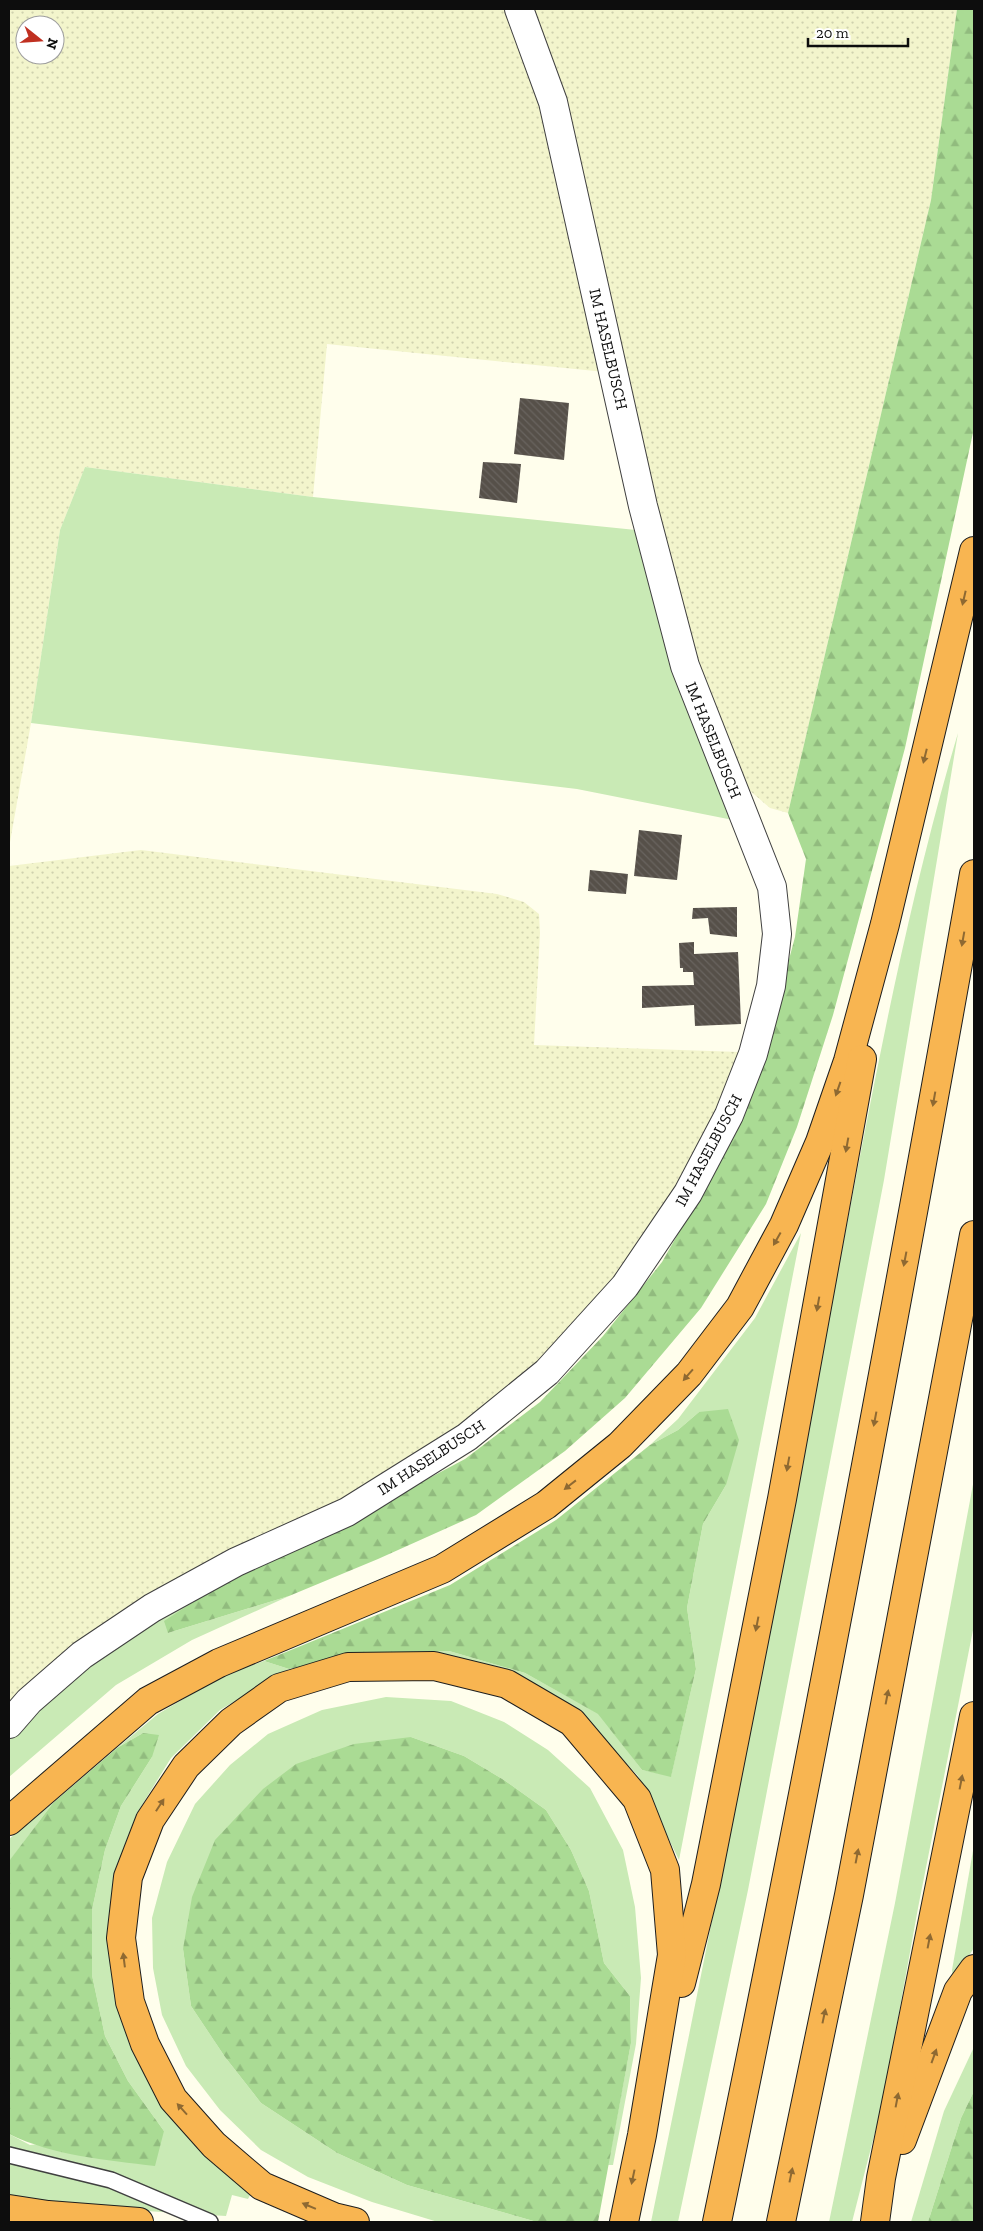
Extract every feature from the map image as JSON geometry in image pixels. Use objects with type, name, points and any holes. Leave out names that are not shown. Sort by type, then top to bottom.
[{"type":"highway","points":[[9,1821],[148,1701],[219,1663],[442,1569],[546,1505],[620,1445],[689,1374],[740,1307],[784,1225],[820,1142],[848,1060],[884,924],[974,551]]},
{"type":"highway","points":[[717,2222],[793,1854],[919,1187],[974,874]]},
{"type":"highway","points":[[624,2220],[642,2135],[706,1884],[782,1499],[859,1078],[884,924]]},
{"type":"highway","points":[[781,2222],[849,1895],[974,1235]]},
{"type":"highway","points":[[355,2222],[334,2217],[262,2186],[214,2145],[173,2099],[144,2044],[130,2002],[121,1938],[128,1877],[150,1820],[186,1766],[231,1722],[279,1688],[348,1668],[434,1666],[507,1684],[572,1722],[637,1799],[665,1870],[672,1955],[642,2135]]},
{"type":"highway","points":[[877,2211],[881,2178],[974,1716]]},
{"type":"highway","points":[[877,2211],[958,1991],[974,1969]]},
{"type":"highway","points":[[9,2209],[48,2215],[140,2222]]},
{"type":"street","name":"IM HASELBUSCH","points":[[9,1724],[29,1700],[82,1655],[152,1608],[236,1562],[346,1512],[466,1437],[547,1372],[624,1286],[688,1193],[729,1115],[753,1054],[771,986],[777,934],[772,888],[684,666],[643,506],[553,102],[520,9]]},
{"type":"lane","points":[[9,2155],[111,2180],[210,2222]]},
{"type":"green space","points":[[9,9],[957,9],[931,200],[788,813],[770,808],[749,790],[732,764],[691,664],[605,372],[327,344],[313,497],[85,467],[60,530],[31,723],[9,848]]},
{"type":"green space","points":[[957,9],[974,9],[974,428],[905,748],[833,1015],[797,1127],[766,1204],[701,1308],[625,1398],[565,1451],[476,1515],[289,1596],[168,1633],[164,1621],[238,1573],[356,1517],[465,1459],[540,1402],[603,1336],[662,1262],[712,1174],[760,1068],[795,937],[806,859],[788,813],[931,200]]},
{"type":"green space","points":[[85,467],[313,497],[636,530],[733,820],[577,789],[31,723],[60,530]]},
{"type":"green space","points":[[958,733],[884,1180],[748,1890],[678,2222],[651,2222],[738,1791],[882,1045],[936,810]]},
{"type":"green space","points":[[141,850],[497,894],[524,902],[539,914],[540,933],[534,1045],[740,1052],[718,1111],[679,1191],[615,1283],[538,1367],[458,1431],[18,1693],[9,1703],[9,866]]},
{"type":"green space","points":[[801,1233],[679,1860],[638,1776],[585,1719],[450,1658],[371,1653],[449,1651],[525,1673],[599,1714],[642,1770],[671,1776],[696,1669],[687,1608],[703,1524],[726,1485],[699,1412],[678,1430],[650,1445],[678,1419],[755,1318]]},
{"type":"green space","points":[[728,1409],[739,1440],[726,1485],[703,1524],[687,1608],[696,1669],[671,1777],[642,1770],[598,1714],[525,1673],[449,1651],[371,1653],[289,1669],[264,1661],[450,1585],[556,1520],[650,1445],[678,1430],[699,1412]]},
{"type":"green space","points":[[974,1479],[974,1625],[918,1908],[883,2101],[852,2222],[829,2222],[895,1903]]},
{"type":"green space","points":[[238,1573],[168,1633],[289,1596],[192,1640],[116,1685],[9,1777],[9,1739],[67,1682],[140,1623]]},
{"type":"green space","points":[[264,1661],[289,1669],[220,1710],[171,1758],[137,1813],[114,1873],[109,1940],[115,2001],[130,2045],[164,2110],[209,2159],[251,2193],[248,2199],[232,2195],[226,2216],[146,2211],[9,2197],[9,2134],[30,2145],[164,2131],[128,2081],[105,2036],[92,1975],[92,1910],[105,1850],[121,1806],[152,1757],[143,1733],[117,1748],[158,1714],[224,1675]]},
{"type":"green space","points":[[386,1697],[451,1701],[504,1722],[548,1750],[590,1788],[623,1850],[635,1907],[641,1978],[636,2044],[613,2165],[608,2165],[631,2043],[630,1996],[604,1963],[589,1891],[571,1850],[546,1810],[504,1780],[464,1756],[411,1737],[183,1949],[191,2006],[225,2057],[261,2103],[337,2153],[407,2185],[537,2222],[438,2222],[372,2202],[308,2177],[261,2150],[220,2110],[186,2066],[162,2015],[153,1968],[152,1918],[167,1862],[195,1804],[230,1765],[268,1734],[322,1710]]},
{"type":"green space","points":[[143,1733],[159,1735],[152,1757],[121,1806],[105,1850],[92,1910],[92,1975],[105,2036],[128,2081],[164,2131],[155,2166],[80,2156],[44,2147],[9,2134],[9,1861],[53,1803],[117,1748]]},
{"type":"green space","points":[[411,1737],[464,1756],[504,1780],[546,1810],[571,1850],[589,1891],[604,1963],[630,1996],[631,2043],[598,2222],[537,2222],[407,2185],[337,2153],[261,2103],[225,2057],[191,2006],[183,1949],[192,1897],[215,1840],[263,1789],[296,1764],[354,1744]]},
{"type":"green space","points":[[53,1803],[11,1859],[9,1861],[9,1839]]},
{"type":"green space","points":[[974,1845],[974,1948],[953,1979],[952,1970]]},
{"type":"green space","points":[[974,2047],[974,2091],[961,2118],[928,2222],[911,2222],[944,2111]]},
{"type":"green space","points":[[974,2091],[974,2222],[928,2222],[961,2118]]},
{"type":"building","points":[[520,398],[569,403],[564,460],[514,454]]},
{"type":"building","points":[[483,462],[521,464],[517,503],[479,498]]},
{"type":"building","points":[[639,830],[682,835],[677,880],[634,876]]},
{"type":"building","points":[[590,870],[628,874],[626,894],[588,891]]},
{"type":"building","points":[[737,907],[737,937],[710,934],[708,918],[692,919],[693,908]]},
{"type":"building","points":[[694,942],[694,954],[738,952],[741,1024],[695,1026],[694,1005],[642,1008],[642,986],[694,985],[693,972],[683,972],[683,968],[680,968],[679,943]]}]
